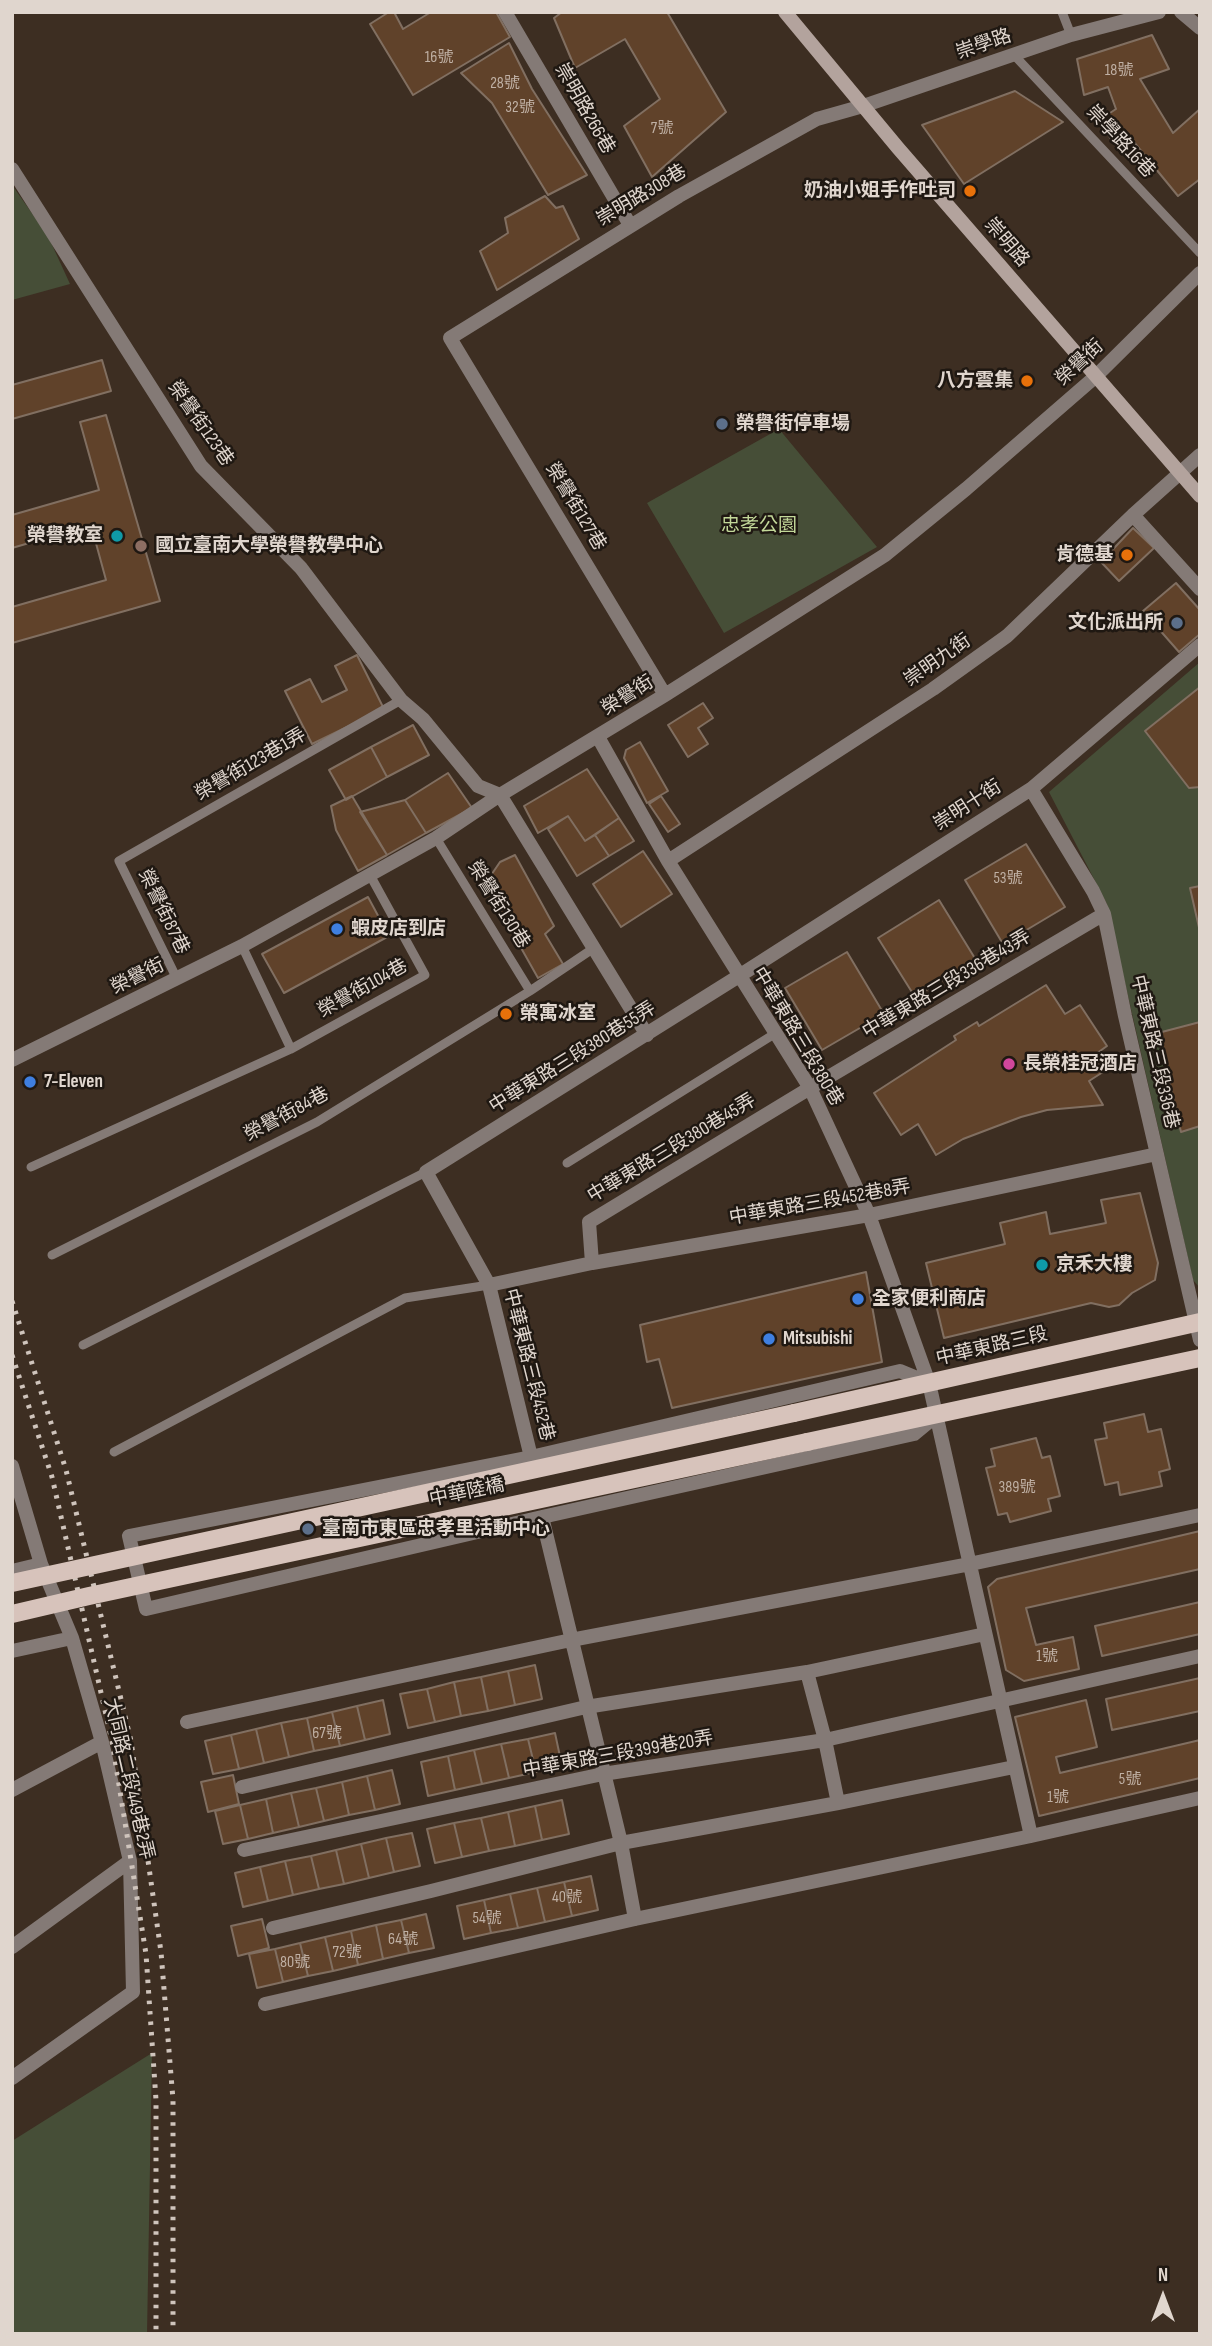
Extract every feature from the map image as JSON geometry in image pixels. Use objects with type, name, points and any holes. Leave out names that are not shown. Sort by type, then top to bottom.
[{"type":"main road","name":"中華東路三段","points":[[794,1413],[1198,1328]]},
{"type":"main road","points":[[937,1415],[1200,1357]]},
{"type":"main road","name":"中華陸橋","points":[[12,1583],[794,1413]]},
{"type":"main road","name":"中華陸橋","points":[[12,1614],[937,1415]]},
{"type":"street","name":"崇明路266巷","points":[[505,12],[630,225]]},
{"type":"street","name":"崇明路","points":[[785,12],[1095,377],[1200,496]]},
{"type":"street","name":"崇學路","points":[[863,106],[1071,35],[1159,12]]},
{"type":"street","points":[[1181,12],[1200,28]]},
{"type":"street","name":"崇明路308巷","points":[[450,338],[630,225],[817,119],[863,106]]},
{"type":"street","name":"榮譽街123巷","points":[[12,169],[201,466],[301,568],[401,700],[423,719],[478,786],[500,795]]},
{"type":"street","name":"榮譽街","points":[[12,1060],[242,946],[436,838],[500,795],[665,695],[885,555],[1095,377],[1200,273]]},
{"type":"street","name":"榮譽街127巷","points":[[450,338],[665,695]]},
{"type":"street","name":"崇明九街","points":[[668,862],[933,689],[1007,636],[1133,514],[1200,455]]},
{"type":"street","points":[[1133,514],[1200,589]]},
{"type":"street","name":"崇明十街","points":[[739,976],[1031,789],[1200,645]]},
{"type":"street","name":"中華東路三段380巷","points":[[597,737],[668,862],[810,1088],[869,1215],[929,1383],[1031,1836]]},
{"type":"street","name":"中華東路三段336巷","points":[[1031,789],[1093,891],[1104,914],[1125,1016],[1198,1328]]},
{"type":"street","points":[[500,795],[647,1035]]},
{"type":"street","name":"中華東路三段336巷43弄","points":[[810,1088],[1104,914]]},
{"type":"street","name":"中華東路三段380巷55弄","points":[[426,1172],[739,976]]},
{"type":"street","name":"中華東路三段380巷45弄","points":[[592,1263],[589,1222],[810,1088]]},
{"type":"street","name":"中華東路三段452巷8弄","points":[[489,1285],[592,1263],[869,1215],[1157,1153]]},
{"type":"street","name":"中華東路三段452巷","points":[[426,1172],[489,1285],[531,1457]]},
{"type":"street","points":[[929,1383],[900,1371],[531,1457],[129,1536],[146,1609],[914,1434],[937,1415]]},
{"type":"street","name":"大同路二段449巷2弄","points":[[12,1466],[41,1564],[72,1638],[102,1742],[130,1861],[133,1992],[12,2078]]},
{"type":"street","points":[[187,1722],[571,1640],[970,1564],[1200,1515]]},
{"type":"street","points":[[542,1517],[621,1843],[635,1919]]},
{"type":"street","points":[[12,1571],[41,1564]]},
{"type":"street","points":[[242,1787],[586,1707],[807,1672],[985,1634]]},
{"type":"street","points":[[12,1651],[72,1638]]},
{"type":"street","name":"中華東路三段399巷20弄","points":[[244,1850],[603,1774],[825,1740],[1200,1656]]},
{"type":"street","points":[[807,1672],[838,1803]]},
{"type":"street","points":[[12,1790],[102,1742]]},
{"type":"street","points":[[273,1928],[621,1843],[1014,1767]]},
{"type":"street","points":[[265,2004],[635,1919],[1200,1798]]},
{"type":"street","points":[[12,1947],[130,1861]]},
{"type":"lane","points":[[1062,12],[1071,35]]},
{"type":"lane","name":"崇學路16巷","points":[[1014,55],[1200,253]]},
{"type":"lane","name":"榮譽街123巷1弄","points":[[119,861],[401,700]]},
{"type":"lane","name":"榮譽街130巷","points":[[436,838],[530,990]]},
{"type":"lane","name":"榮譽街87巷","points":[[119,861],[177,979]]},
{"type":"lane","name":"榮譽街104巷","points":[[291,1049],[425,975],[370,874]]},
{"type":"lane","points":[[31,1167],[291,1049],[242,946]]},
{"type":"lane","name":"榮譽街84巷","points":[[52,1255],[317,1122],[594,948]]},
{"type":"lane","points":[[567,1163],[776,1033]]},
{"type":"lane","points":[[83,1345],[426,1172]]},
{"type":"lane","points":[[114,1452],[405,1298],[489,1285]]},
{"type":"green space","points":[[12,185],[48,236],[70,284],[12,300]]},
{"type":"green space","name":"忠孝公園","points":[[779,429],[877,547],[724,633],[647,503]]},
{"type":"green space","points":[[1200,662],[1200,1288],[1193,1280],[1107,904],[1049,792]]},
{"type":"green space","points":[[152,2053],[147,2334],[12,2334],[12,2141]]},
{"type":"building","points":[[389,12],[394,12],[403,29],[431,12],[496,12],[510,37],[413,95],[370,24]]},
{"type":"building","points":[[562,12],[667,12],[726,112],[652,177],[624,126],[660,99],[625,39],[575,68],[554,18]]},
{"type":"building","points":[[1152,35],[1169,69],[1140,79],[1173,133],[1200,109],[1200,179],[1178,196],[1124,130],[1111,139],[1098,121],[1116,109],[1108,87],[1084,95],[1077,59]]},
{"type":"building","points":[[509,43],[532,89],[587,175],[548,195],[492,103],[461,73]]},
{"type":"building","points":[[1015,91],[1063,122],[964,184],[922,125]]},
{"type":"building","points":[[545,196],[556,208],[563,206],[579,239],[497,290],[480,251],[508,233],[505,218]]},
{"type":"building","points":[[102,360],[111,391],[12,419],[12,385]]},
{"type":"building","name":"榮譽教室","points":[[106,415],[160,601],[12,643],[12,607],[106,580],[91,525],[12,548],[12,515],[99,490],[80,422]]},
{"type":"building","name":"肯德基","points":[[1133,528],[1154,548],[1119,581],[1101,562]]},
{"type":"building","name":"文化派出所","points":[[1176,583],[1200,610],[1200,634],[1179,652],[1143,611]]},
{"type":"building","points":[[357,655],[384,709],[312,744],[285,691],[310,679],[322,702],[347,690],[335,666]]},
{"type":"building","points":[[1200,687],[1200,787],[1189,788],[1145,731]]},
{"type":"building","points":[[703,703],[713,718],[698,728],[708,744],[688,757],[668,725]]},
{"type":"building","points":[[413,725],[429,755],[387,777],[371,747]]},
{"type":"building","points":[[640,742],[668,791],[647,803],[624,758],[626,750]]},
{"type":"building","points":[[371,747],[387,777],[346,800],[329,770]]},
{"type":"building","points":[[587,769],[619,818],[585,841],[568,816],[538,833],[524,806]]},
{"type":"building","points":[[448,773],[472,808],[426,833],[405,800]]},
{"type":"building","points":[[352,796],[387,855],[358,871],[336,830],[331,806]]},
{"type":"building","points":[[661,796],[680,824],[668,832],[649,804]]},
{"type":"building","points":[[405,800],[426,833],[387,855],[360,812]]},
{"type":"building","points":[[568,816],[585,841],[595,835],[609,856],[577,876],[548,829]]},
{"type":"building","points":[[619,818],[634,841],[609,856],[595,835]]},
{"type":"building","points":[[1026,844],[1065,907],[1003,944],[965,880]]},
{"type":"building","points":[[643,851],[672,894],[621,927],[593,884]]},
{"type":"building","points":[[515,855],[554,926],[545,934],[563,964],[538,978],[485,884],[500,862]]},
{"type":"building","points":[[1200,886],[1200,932],[1190,888]]},
{"type":"building","points":[[368,897],[389,936],[284,993],[262,954]]},
{"type":"building","points":[[939,900],[976,960],[915,997],[878,938]]},
{"type":"building","points":[[847,952],[884,1014],[822,1050],[785,988]]},
{"type":"building","name":"長榮桂冠酒店","points":[[1046,985],[1065,1014],[1080,1005],[1107,1046],[1093,1056],[1103,1072],[1089,1081],[1103,1105],[1047,1110],[1021,1117],[963,1139],[936,1155],[918,1124],[901,1135],[874,1093],[956,1040],[954,1036],[977,1022],[979,1026]]},
{"type":"building","points":[[1200,1022],[1200,1126],[1181,1132],[1158,1033]]},
{"type":"building","name":"京禾大樓","points":[[1140,1193],[1158,1263],[1155,1280],[1132,1293],[1119,1305],[1109,1307],[1091,1303],[944,1338],[926,1263],[1005,1244],[1000,1223],[1046,1212],[1050,1234],[1106,1223],[1101,1200]]},
{"type":"building","points":[[866,1272],[882,1362],[672,1408],[659,1359],[647,1362],[640,1325]]},
{"type":"building","points":[[1144,1414],[1148,1432],[1161,1429],[1170,1469],[1159,1472],[1162,1486],[1120,1495],[1118,1482],[1105,1485],[1095,1440],[1107,1438],[1104,1423]]},
{"type":"building","points":[[1036,1438],[1042,1458],[1050,1456],[1060,1496],[1048,1499],[1051,1511],[1010,1522],[1007,1513],[998,1515],[986,1468],[995,1466],[991,1449]]},
{"type":"building","points":[[1200,1531],[1200,1569],[1026,1608],[1036,1645],[1073,1637],[1079,1669],[1024,1681],[1006,1670],[988,1587],[997,1579]]},
{"type":"building","points":[[1200,1602],[1200,1634],[1102,1656],[1095,1626]]},
{"type":"building","points":[[535,1665],[542,1699],[515,1705],[508,1671]]},
{"type":"building","points":[[508,1671],[515,1705],[488,1711],[481,1677]]},
{"type":"building","points":[[481,1677],[488,1711],[461,1716],[454,1682]]},
{"type":"building","points":[[1200,1678],[1200,1711],[1112,1730],[1106,1699]]},
{"type":"building","points":[[454,1682],[461,1716],[435,1722],[427,1689]]},
{"type":"building","points":[[427,1689],[435,1722],[408,1728],[400,1694]]},
{"type":"building","points":[[383,1700],[390,1734],[365,1740],[357,1706]]},
{"type":"building","points":[[1086,1700],[1097,1747],[1056,1757],[1060,1773],[1200,1740],[1200,1778],[1039,1816],[1015,1717]]},
{"type":"building","points":[[357,1706],[365,1740],[340,1746],[332,1712]]},
{"type":"building","points":[[332,1712],[340,1746],[314,1751],[307,1718]]},
{"type":"building","points":[[307,1718],[314,1751],[289,1757],[281,1723]]},
{"type":"building","points":[[281,1723],[289,1757],[264,1763],[256,1729]]},
{"type":"building","points":[[256,1729],[264,1763],[239,1769],[231,1735]]},
{"type":"building","points":[[555,1733],[562,1766],[536,1772],[528,1739]]},
{"type":"building","points":[[231,1735],[239,1769],[213,1774],[205,1741]]},
{"type":"building","points":[[528,1739],[536,1772],[509,1778],[501,1744]]},
{"type":"building","points":[[501,1744],[509,1778],[482,1784],[474,1750]]},
{"type":"building","points":[[474,1750],[482,1784],[455,1790],[448,1756]]},
{"type":"building","points":[[448,1756],[455,1790],[428,1796],[421,1762]]},
{"type":"building","points":[[392,1770],[400,1804],[375,1810],[367,1776]]},
{"type":"building","points":[[233,1775],[239,1804],[208,1812],[201,1782]]},
{"type":"building","points":[[367,1776],[375,1810],[349,1815],[342,1782]]},
{"type":"building","points":[[342,1782],[349,1815],[324,1821],[316,1788]]},
{"type":"building","points":[[316,1788],[324,1821],[299,1827],[291,1793]]},
{"type":"building","points":[[291,1793],[299,1827],[273,1833],[266,1799]]},
{"type":"building","points":[[266,1799],[273,1833],[248,1839],[240,1805]]},
{"type":"building","points":[[562,1800],[569,1834],[542,1840],[535,1806]]},
{"type":"building","points":[[240,1805],[248,1839],[223,1844],[215,1811]]},
{"type":"building","points":[[535,1806],[542,1840],[515,1846],[508,1812]]},
{"type":"building","points":[[508,1812],[515,1846],[489,1851],[481,1818]]},
{"type":"building","points":[[481,1818],[489,1851],[462,1857],[454,1823]]},
{"type":"building","points":[[454,1823],[462,1857],[435,1863],[427,1829]]},
{"type":"building","points":[[412,1833],[420,1866],[394,1872],[386,1838]]},
{"type":"building","points":[[386,1838],[394,1872],[369,1878],[361,1844]]},
{"type":"building","points":[[361,1844],[369,1878],[344,1884],[336,1850]]},
{"type":"building","points":[[336,1850],[344,1884],[319,1889],[311,1856]]},
{"type":"building","points":[[311,1856],[319,1889],[293,1895],[285,1861]]},
{"type":"building","points":[[285,1861],[293,1895],[268,1901],[260,1867]]},
{"type":"building","points":[[260,1867],[268,1901],[243,1907],[235,1873]]},
{"type":"building","points":[[591,1876],[598,1910],[572,1916],[564,1882]]},
{"type":"building","points":[[564,1882],[572,1916],[545,1922],[537,1888]]},
{"type":"building","points":[[537,1888],[545,1922],[518,1928],[510,1894]]},
{"type":"building","points":[[510,1894],[518,1928],[491,1933],[484,1900]]},
{"type":"building","points":[[484,1900],[491,1933],[464,1939],[457,1906]]},
{"type":"building","points":[[426,1914],[434,1948],[409,1953],[401,1920]]},
{"type":"building","points":[[262,1919],[269,1948],[238,1956],[231,1926]]},
{"type":"building","points":[[401,1920],[409,1953],[383,1959],[376,1925]]},
{"type":"building","points":[[376,1925],[383,1959],[358,1965],[351,1931]]},
{"type":"building","points":[[351,1931],[358,1965],[333,1971],[325,1937]]},
{"type":"building","points":[[325,1937],[333,1971],[308,1976],[300,1943]]},
{"type":"building","points":[[300,1943],[308,1976],[283,1982],[275,1949]]},
{"type":"building","points":[[275,1949],[283,1982],[257,1988],[249,1954]]},
{"type":"railway","points":[[12,1301],[66,1470],[131,1741],[161,1952],[173,2100],[173,2334]]},
{"type":"railway","points":[[12,1355],[52,1477],[112,1741],[146,1954],[156,2100],[156,2334]]},
{"type":"place","name":"奶油小姐手作吐司","points":[[970,191]]},
{"type":"place","name":"八方雲集","points":[[1027,381]]},
{"type":"place","name":"榮譽街停車場","points":[[722,424]]},
{"type":"place","name":"榮譽教室","points":[[117,536]]},
{"type":"place","name":"國立臺南大學榮譽教學中心","points":[[141,546]]},
{"type":"place","name":"肯德基","points":[[1127,555]]},
{"type":"place","name":"文化派出所","points":[[1177,623]]},
{"type":"place","name":"蝦皮店到店","points":[[337,929]]},
{"type":"place","name":"榮寓冰室","points":[[506,1014]]},
{"type":"place","name":"長榮桂冠酒店","points":[[1009,1064]]},
{"type":"place","name":"7-Eleven","points":[[30,1082]]},
{"type":"place","name":"京禾大樓","points":[[1042,1265]]},
{"type":"place","name":"全家便利商店","points":[[858,1299]]},
{"type":"place","name":"Mitsubishi","points":[[769,1339]]},
{"type":"place","name":"臺南市東區忠孝里活動中心","points":[[308,1529]]}]
